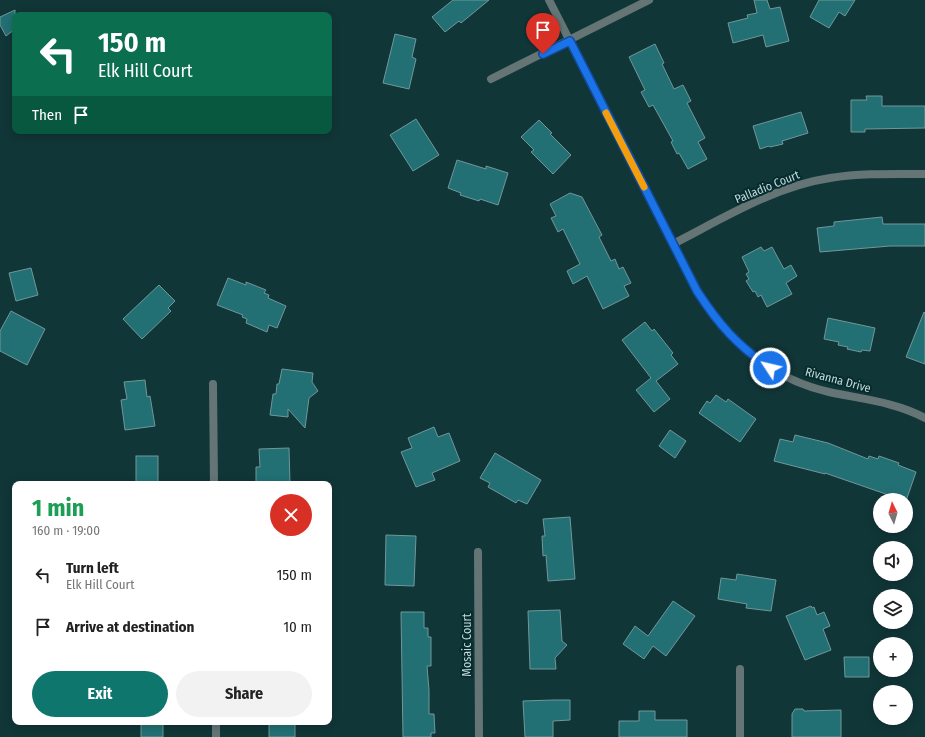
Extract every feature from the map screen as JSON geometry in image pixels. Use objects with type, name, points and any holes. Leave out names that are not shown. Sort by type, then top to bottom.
[{"type":"street","name":"Rivanna Drive","points":[[549,0],[697,291],[715,318],[737,342],[759,360],[770,368],[798,382],[826,391],[890,405],[925,418]]},
{"type":"street","points":[[491,79],[570,41],[649,0]]},
{"type":"street","name":"Palladio Court","points":[[673,244],[748,206],[806,183],[830,178],[866,174],[925,174]]},
{"type":"street","points":[[213,384],[214,481]]},
{"type":"street","name":"Mosaic Court","points":[[478,552],[480,737]]},
{"type":"street","points":[[740,669],[740,737]]},
{"type":"street","points":[[216,725],[216,737]]},
{"type":"building","points":[[453,0],[489,0],[461,23],[459,21],[445,32],[432,17]]},
{"type":"building","points":[[754,0],[767,0],[770,9],[780,7],[789,41],[766,47],[763,35],[733,43],[728,23],[748,18],[747,15],[757,13]]},
{"type":"building","points":[[819,0],[855,0],[845,16],[839,12],[829,28],[810,17]]},
{"type":"building","points":[[15,10],[15,12],[12,12],[12,31],[6,36],[0,25],[0,17]]},
{"type":"building","points":[[395,34],[416,39],[412,57],[416,59],[409,89],[383,83]]},
{"type":"building","points":[[655,44],[664,63],[662,64],[674,89],[683,85],[691,101],[687,103],[705,138],[698,142],[707,159],[688,169],[679,153],[677,154],[671,142],[673,141],[653,105],[649,107],[641,92],[645,90],[629,57]]},
{"type":"building","points":[[866,96],[882,96],[882,106],[925,106],[925,128],[865,129],[865,132],[851,132],[851,100],[867,100]]},
{"type":"building","points":[[801,112],[808,133],[782,141],[783,144],[760,149],[753,126]]},
{"type":"building","points":[[416,119],[439,155],[413,171],[390,135]]},
{"type":"building","points":[[539,120],[552,133],[550,134],[571,155],[553,174],[531,152],[534,150],[521,137]]},
{"type":"building","points":[[457,160],[486,169],[486,166],[508,173],[498,205],[480,199],[479,201],[460,195],[461,193],[448,188]]},
{"type":"building","points":[[570,193],[582,197],[602,235],[599,237],[611,261],[615,259],[619,269],[623,267],[631,283],[624,286],[629,296],[603,309],[587,276],[573,284],[567,271],[580,264],[563,229],[558,232],[551,218],[556,216],[550,204]]},
{"type":"building","points":[[882,217],[883,224],[925,224],[925,246],[890,246],[820,252],[817,228],[834,226],[834,222]]},
{"type":"building","points":[[761,247],[764,251],[772,247],[784,269],[791,265],[797,276],[786,283],[792,294],[767,307],[761,295],[758,297],[746,281],[749,279],[746,274],[749,272],[742,257]]},
{"type":"building","points":[[31,268],[38,295],[16,301],[9,273]]},
{"type":"building","points":[[228,278],[246,285],[246,282],[266,290],[264,293],[269,295],[268,298],[286,306],[277,328],[269,325],[267,332],[246,323],[247,319],[242,317],[243,315],[217,305]]},
{"type":"building","points":[[159,285],[175,301],[168,308],[171,311],[142,339],[123,319]]},
{"type":"building","points":[[11,311],[45,329],[27,365],[0,351],[0,331]]},
{"type":"building","points":[[924,312],[925,313],[925,364],[906,357]]},
{"type":"building","points":[[828,318],[875,328],[870,351],[862,350],[861,352],[847,349],[848,347],[838,345],[839,342],[824,339]]},
{"type":"building","points":[[645,322],[652,331],[654,329],[673,353],[671,355],[678,364],[656,381],[670,399],[654,412],[636,390],[651,378],[622,340]]},
{"type":"building","points":[[282,369],[313,373],[312,382],[318,391],[309,398],[305,428],[288,409],[288,417],[270,415],[273,394],[276,394],[277,384],[279,384]]},
{"type":"building","points":[[145,380],[147,397],[150,396],[155,426],[125,430],[121,400],[127,399],[124,382]]},
{"type":"building","points":[[716,395],[726,402],[728,399],[756,419],[740,442],[699,413],[707,401],[710,403]]},
{"type":"building","points":[[434,427],[438,437],[449,433],[460,461],[432,473],[435,480],[416,487],[401,452],[412,448],[408,438]]},
{"type":"building","points":[[670,430],[686,441],[675,458],[659,446]]},
{"type":"building","points":[[795,435],[828,443],[868,459],[869,456],[878,459],[879,456],[899,463],[898,465],[916,472],[909,493],[883,493],[825,473],[774,461],[780,439],[793,442]]},
{"type":"building","points":[[289,448],[290,481],[256,481],[256,467],[260,467],[259,449]]},
{"type":"building","points":[[495,453],[541,480],[527,504],[518,500],[516,503],[488,487],[490,483],[480,478]]},
{"type":"building","points":[[136,456],[158,456],[158,481],[136,481]]},
{"type":"building","points":[[570,517],[575,579],[548,581],[546,555],[543,556],[542,536],[545,536],[543,519]]},
{"type":"building","points":[[386,535],[416,536],[414,586],[385,585]]},
{"type":"building","points":[[737,574],[776,580],[771,611],[746,608],[747,604],[718,599],[721,578],[736,580]]},
{"type":"building","points":[[673,601],[695,616],[666,656],[653,646],[644,659],[623,644],[635,626],[648,636]]},
{"type":"building","points":[[811,606],[812,608],[814,607],[817,615],[824,612],[830,626],[823,629],[831,650],[805,660],[786,616]]},
{"type":"building","points":[[560,610],[562,641],[567,645],[555,658],[556,669],[530,669],[528,611]]},
{"type":"building","points":[[401,612],[424,612],[424,628],[428,628],[428,637],[431,637],[431,666],[427,666],[429,714],[434,714],[435,733],[431,733],[431,737],[403,737]]},
{"type":"building","points":[[844,657],[869,657],[869,677],[845,677]]},
{"type":"building","points":[[570,700],[570,720],[553,721],[553,737],[525,737],[523,701]]},
{"type":"building","points":[[795,709],[803,709],[804,711],[841,710],[841,737],[792,737],[792,714]]},
{"type":"building","points":[[639,711],[655,711],[655,720],[687,720],[687,737],[619,737],[619,721],[639,721]]},
{"type":"building","points":[[141,725],[163,725],[163,737],[141,737]]},
{"type":"building","points":[[269,725],[295,725],[295,737],[269,737]]},
{"type":"slow traffic","points":[[606,113],[644,187]]},
{"type":"route","points":[[543,54],[570,41],[697,291],[715,318],[737,342],[770,368]]}]
